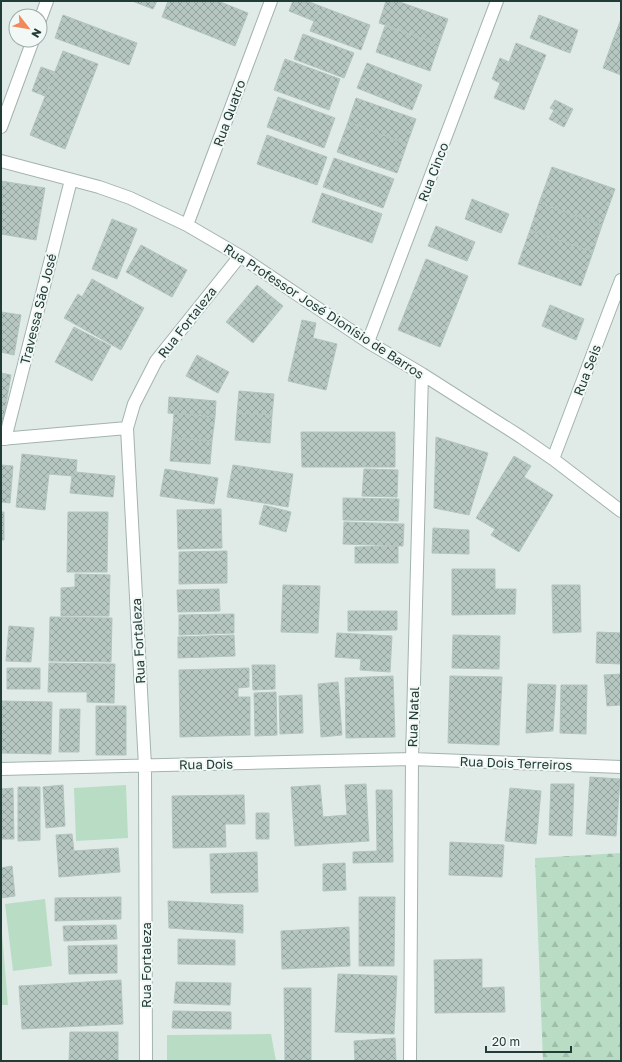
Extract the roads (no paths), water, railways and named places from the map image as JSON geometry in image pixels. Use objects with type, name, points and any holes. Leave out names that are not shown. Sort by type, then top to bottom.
[{"type":"street","name":"Rua Quatro","points":[[187,225],[270,1]]},
{"type":"street","name":"Rua Cinco","points":[[368,342],[497,1]]},
{"type":"street","points":[[1,127],[30,48]]},
{"type":"street","name":"Rua Professor José Dionísio de Barros","points":[[1,161],[111,191],[187,225],[240,256],[368,342],[422,374],[553,460],[621,511]]},
{"type":"street","name":"Travessa São José","points":[[3,439],[71,180]]},
{"type":"street","name":"Rua Fortaleza","points":[[146,1061],[145,766],[127,428],[134,404],[156,361],[240,256]]},
{"type":"street","name":"Rua Seis","points":[[553,460],[621,280]]},
{"type":"street","name":"Rua Natal","points":[[410,1061],[412,759],[422,374]]},
{"type":"street","points":[[3,439],[127,428]]},
{"type":"street","name":"Rua Dois","points":[[1,769],[412,759]]},
{"type":"street","name":"Rua Dois Terreiros","points":[[412,759],[621,767]]}]
